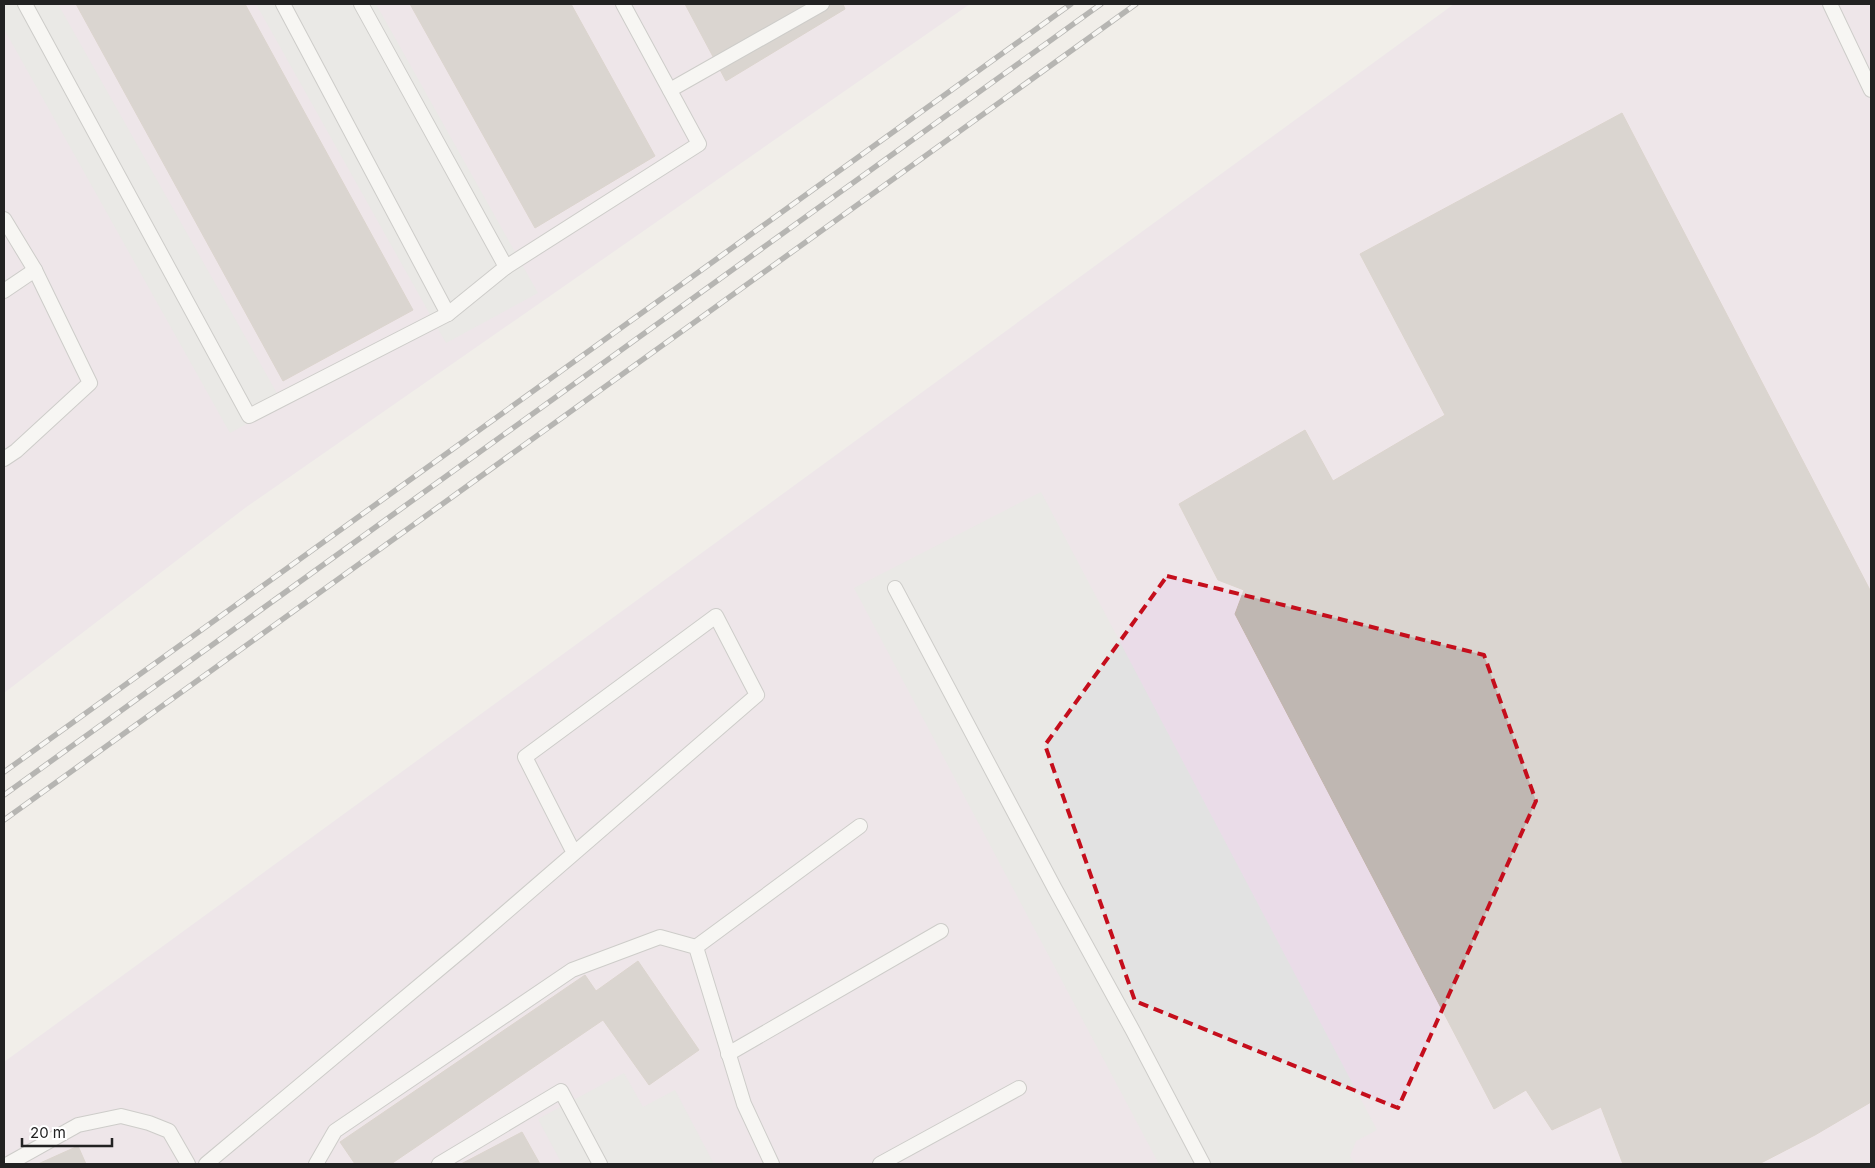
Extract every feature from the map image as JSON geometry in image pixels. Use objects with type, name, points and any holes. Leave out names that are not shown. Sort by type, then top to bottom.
[{"type":"lane","points":[[24,4],[249,416],[448,314],[506,267],[699,144],[623,4]]},
{"type":"lane","points":[[283,4],[448,314]]},
{"type":"lane","points":[[361,4],[506,267]]},
{"type":"lane","points":[[670,90],[822,4]]},
{"type":"lane","points":[[1830,4],[1871,90]]},
{"type":"lane","points":[[4,219],[35,270],[90,383],[16,451],[4,459]]},
{"type":"lane","points":[[4,291],[35,270]]},
{"type":"lane","points":[[895,588],[1203,1164]]},
{"type":"lane","points":[[206,1164],[468,946],[757,695],[716,616],[525,757],[574,853]]},
{"type":"lane","points":[[696,946],[860,826]]},
{"type":"lane","points":[[728,1054],[941,930]]},
{"type":"lane","points":[[316,1164],[335,1130],[572,970],[660,937],[696,946]]},
{"type":"lane","points":[[696,946],[744,1104],[772,1164]]},
{"type":"lane","points":[[880,1164],[1019,1088]]},
{"type":"lane","points":[[439,1164],[561,1091],[600,1164]]},
{"type":"lane","points":[[8,1164],[78,1125],[121,1116],[150,1123],[169,1131],[188,1164]]},
{"type":"highlighted area","points":[[1167,576],[1484,655],[1536,801],[1398,1108],[1135,1001],[1045,745]]},
{"type":"shaded area","points":[[4,4],[970,4],[245,508],[4,693]]},
{"type":"shaded area","points":[[4,4],[58,4],[283,404],[230,433],[4,29]]},
{"type":"shaded area","points":[[256,4],[376,4],[538,293],[446,343]]},
{"type":"shaded area","points":[[1454,4],[1871,4],[1871,1164],[4,1164],[4,1062]]},
{"type":"shaded area","points":[[1041,492],[1377,1130],[1356,1141],[1350,1156],[1355,1164],[1159,1164],[854,588]]},
{"type":"shaded area","points":[[624,1073],[643,1107],[675,1090],[714,1164],[562,1164],[538,1119]]},
{"type":"building","points":[[76,4],[245,4],[413,310],[283,381]]},
{"type":"building","points":[[410,4],[571,4],[655,156],[535,228]]},
{"type":"building","points":[[685,4],[843,4],[845,9],[726,81]]},
{"type":"building","points":[[1622,113],[1871,592],[1871,1102],[1815,1135],[1759,1164],[1623,1164],[1601,1107],[1552,1130],[1526,1090],[1494,1109],[1235,614],[1244,590],[1218,580],[1179,504],[1305,430],[1333,481],[1445,415],[1360,254]]},
{"type":"building","points":[[638,961],[699,1050],[649,1085],[603,1020],[391,1164],[355,1164],[340,1142],[585,975],[596,991]]},
{"type":"building","points":[[522,1132],[540,1164],[461,1164]]},
{"type":"building","points":[[78,1146],[86,1164],[38,1164]]},
{"type":"railway","points":[[4,772],[1071,4]]},
{"type":"railway","points":[[4,795],[1101,4]]},
{"type":"railway","points":[[4,820],[1136,4]]}]
